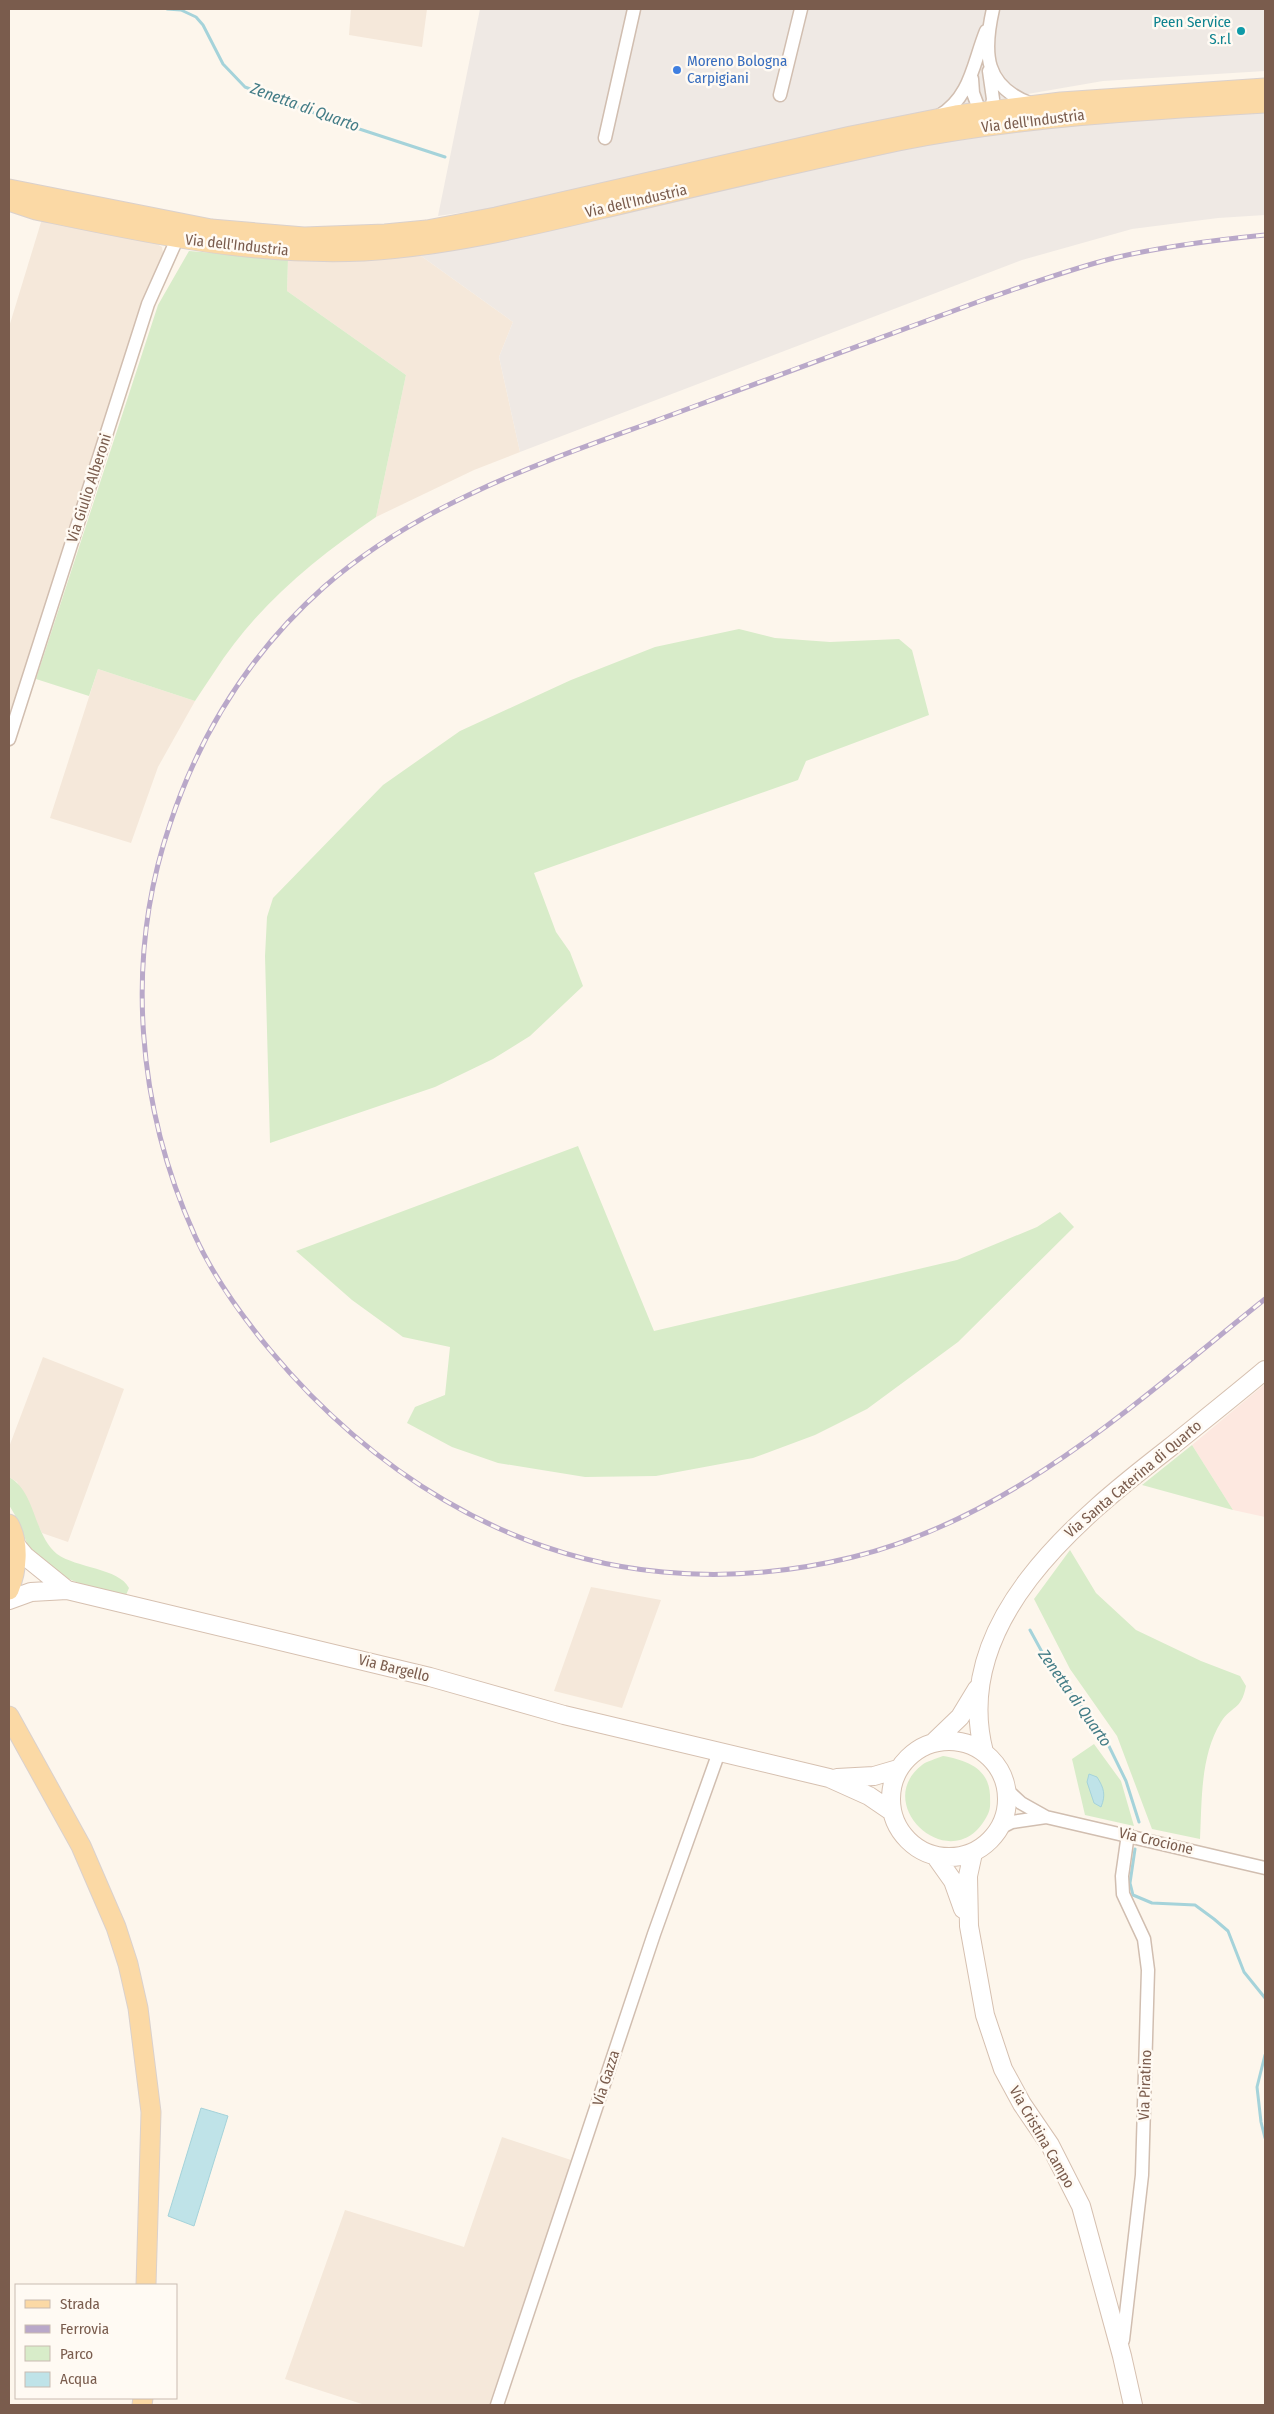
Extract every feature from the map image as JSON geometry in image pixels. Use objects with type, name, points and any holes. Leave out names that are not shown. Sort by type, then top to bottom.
[{"type":"main road","name":"Via dell'Industria","points":[[9,201],[36,210],[217,246],[304,252],[362,251],[425,245],[501,232],[898,142],[986,116],[1033,105],[1265,88]]},
{"type":"main road","name":"Via dell'Industria","points":[[9,189],[210,230],[304,237],[385,234],[427,230],[496,218],[932,120],[986,116],[1101,113],[1265,102]]},
{"type":"main road","points":[[9,209],[36,210]]},
{"type":"main road","name":"Via Santa Caterina di Quarto","points":[[934,1742],[960,1717],[980,1684],[998,1631],[1025,1583],[1065,1536],[1099,1504],[1265,1370]]},
{"type":"main road","points":[[9,1524],[16,1544],[16,1564],[9,1590]]},
{"type":"main road","name":"Via Bargello","points":[[16,1544],[24,1556],[67,1590]]},
{"type":"main road","name":"Via Bargello","points":[[9,1600],[31,1592],[67,1590],[411,1672],[564,1715],[719,1752]]},
{"type":"main road","name":"Via Santa Caterina di Quarto","points":[[980,1684],[979,1732],[984,1752]]},
{"type":"main road","points":[[9,1716],[81,1846],[116,1927],[128,1964],[138,2008],[151,2112],[146,2284]]},
{"type":"main road","points":[[960,1741],[984,1752],[999,1769],[1007,1790],[1007,1810],[1000,1828],[988,1843],[973,1853],[955,1858],[936,1857],[920,1851],[896,1827],[891,1811],[890,1789],[898,1769],[913,1752],[934,1742],[960,1741]]},
{"type":"main road","points":[[719,1752],[829,1778],[869,1796],[891,1811]]},
{"type":"main road","points":[[829,1778],[874,1776],[898,1769]]},
{"type":"main road","name":"Via Cristina Campo","points":[[973,1853],[968,1876],[969,1926],[984,2015],[1003,2069],[1022,2104],[1050,2145],[1080,2206],[1115,2328],[1133,2405]]},
{"type":"main road","name":"Via Cristina Campo","points":[[936,1857],[953,1881],[969,1926]]},
{"type":"street","points":[[605,138],[634,9]]},
{"type":"street","points":[[780,95],[801,9]]},
{"type":"street","points":[[986,116],[989,25],[992,9]]},
{"type":"street","points":[[932,120],[956,103],[971,76],[979,48],[989,25]]},
{"type":"street","points":[[988,61],[998,83],[1008,93],[1033,105]]},
{"type":"street","points":[[971,76],[973,93],[986,116]]},
{"type":"street","name":"Via Giulio Alberoni","points":[[9,739],[148,304],[177,239]]},
{"type":"street","name":"Via Gazza","points":[[497,2405],[654,1934],[719,1752]]},
{"type":"street","name":"Via Crocione","points":[[1007,1790],[1020,1803],[1046,1817],[1128,1834],[1265,1868]]},
{"type":"street","name":"Via Crocione","points":[[1000,1828],[1012,1822],[1046,1817]]},
{"type":"street","name":"Via Piratino","points":[[1123,2340],[1142,2175],[1148,1970],[1144,1939],[1123,1894],[1122,1876],[1128,1834]]},
{"type":"shaded area","points":[[351,9],[427,9],[422,47],[349,35]]},
{"type":"shaded area","points":[[480,9],[1265,9],[1265,71],[1103,81],[928,111],[500,207],[438,216]]},
{"type":"shaded area","points":[[1265,109],[1265,215],[1218,218],[1132,229],[1022,260],[520,452],[499,357],[513,322],[417,253],[925,143],[1027,128]]},
{"type":"shaded area","points":[[42,219],[154,242],[162,247],[163,253],[9,716],[9,327]]},
{"type":"shaded area","points":[[417,253],[513,322],[499,357],[520,452],[474,470],[376,517],[406,375],[287,291],[288,259]]},
{"type":"shaded area","points":[[98,669],[195,701],[158,767],[131,843],[50,818]]},
{"type":"shaded area","points":[[43,1357],[124,1389],[68,1542],[42,1533],[17,1482],[9,1477],[9,1447]]},
{"type":"shaded area","points":[[1265,1384],[1265,1517],[1233,1510],[1192,1445]]},
{"type":"shaded area","points":[[591,1587],[661,1600],[622,1708],[554,1691]]},
{"type":"shaded area","points":[[502,2137],[574,2161],[493,2405],[365,2405],[285,2379],[345,2210],[464,2247]]},
{"type":"green space","points":[[189,251],[288,259],[287,291],[406,375],[376,517],[318,560],[265,608],[229,651],[195,701],[98,669],[89,696],[36,679],[158,305]]},
{"type":"green space","points":[[739,629],[775,638],[830,642],[899,639],[912,650],[929,715],[806,761],[798,780],[534,873],[556,932],[570,952],[583,986],[530,1036],[493,1059],[435,1087],[270,1143],[265,956],[267,917],[273,898],[383,785],[460,731],[571,680],[655,647]]},
{"type":"green space","points":[[578,1146],[654,1331],[957,1260],[1037,1227],[1060,1212],[1074,1227],[958,1342],[867,1409],[815,1435],[753,1458],[656,1476],[585,1477],[498,1463],[452,1447],[407,1423],[415,1407],[445,1395],[450,1347],[403,1337],[352,1300],[296,1251]]},
{"type":"green space","points":[[1192,1445],[1233,1510],[1142,1485]]},
{"type":"green space","points":[[9,1477],[25,1493],[49,1546],[65,1559],[107,1572],[124,1581],[129,1588],[126,1595],[81,1584],[64,1577],[29,1549],[19,1522],[9,1505]]},
{"type":"green space","points":[[1070,1550],[1096,1593],[1136,1630],[1201,1661],[1240,1676],[1246,1686],[1242,1700],[1221,1722],[1209,1749],[1203,1779],[1200,1839],[1152,1829],[1117,1736],[1070,1669],[1034,1599]]},
{"type":"green space","points":[[1094,1744],[1121,1781],[1134,1826],[1085,1815],[1072,1759]]},
{"type":"green space","points":[[943,1756],[960,1760],[975,1767],[981,1772],[989,1786],[990,1809],[988,1814],[974,1833],[956,1841],[939,1839],[923,1830],[911,1816],[905,1800],[908,1782],[922,1765]]},
{"type":"water","points":[[1089,1774],[1097,1777],[1103,1788],[1104,1795],[1101,1807],[1094,1803],[1087,1782]]},
{"type":"water","points":[[201,2108],[228,2116],[194,2226],[168,2216]]},
{"type":"waterway","name":"Zenetta di Quarto","points":[[167,9],[181,10],[196,17],[203,25],[223,64],[245,87],[341,123],[445,157]]},
{"type":"waterway","name":"Zenetta di Quarto","points":[[1030,1630],[1048,1663],[1103,1734],[1126,1781],[1139,1822]]},
{"type":"waterway","name":"Zenetta di Quarto","points":[[1135,1849],[1130,1883],[1133,1895],[1152,1903],[1195,1905],[1214,1919],[1228,1931],[1244,1972],[1265,1998]]},
{"type":"waterway","name":"Zenetta di Quarto","points":[[1265,2055],[1257,2087],[1265,2138]]},
{"type":"railway","points":[[1265,235],[1190,244],[1114,258],[1065,272],[983,300],[529,468],[485,487],[401,531],[362,557],[324,587],[298,612],[251,667],[213,726],[182,790],[155,875],[146,927],[142,980],[144,1033],[149,1085],[160,1137],[175,1187],[202,1252],[239,1310],[270,1350],[309,1393],[351,1433],[396,1469],[445,1500],[496,1527],[549,1548],[605,1563],[663,1572],[735,1574],[806,1567],[853,1557],[912,1539],[967,1514],[1021,1485],[1072,1451],[1122,1414],[1265,1299]]},
{"type":"place","name":"Peen Service S.r.l","points":[[1241,31]]},
{"type":"place","name":"Moreno Bologna Carpigiani","points":[[677,70]]}]
